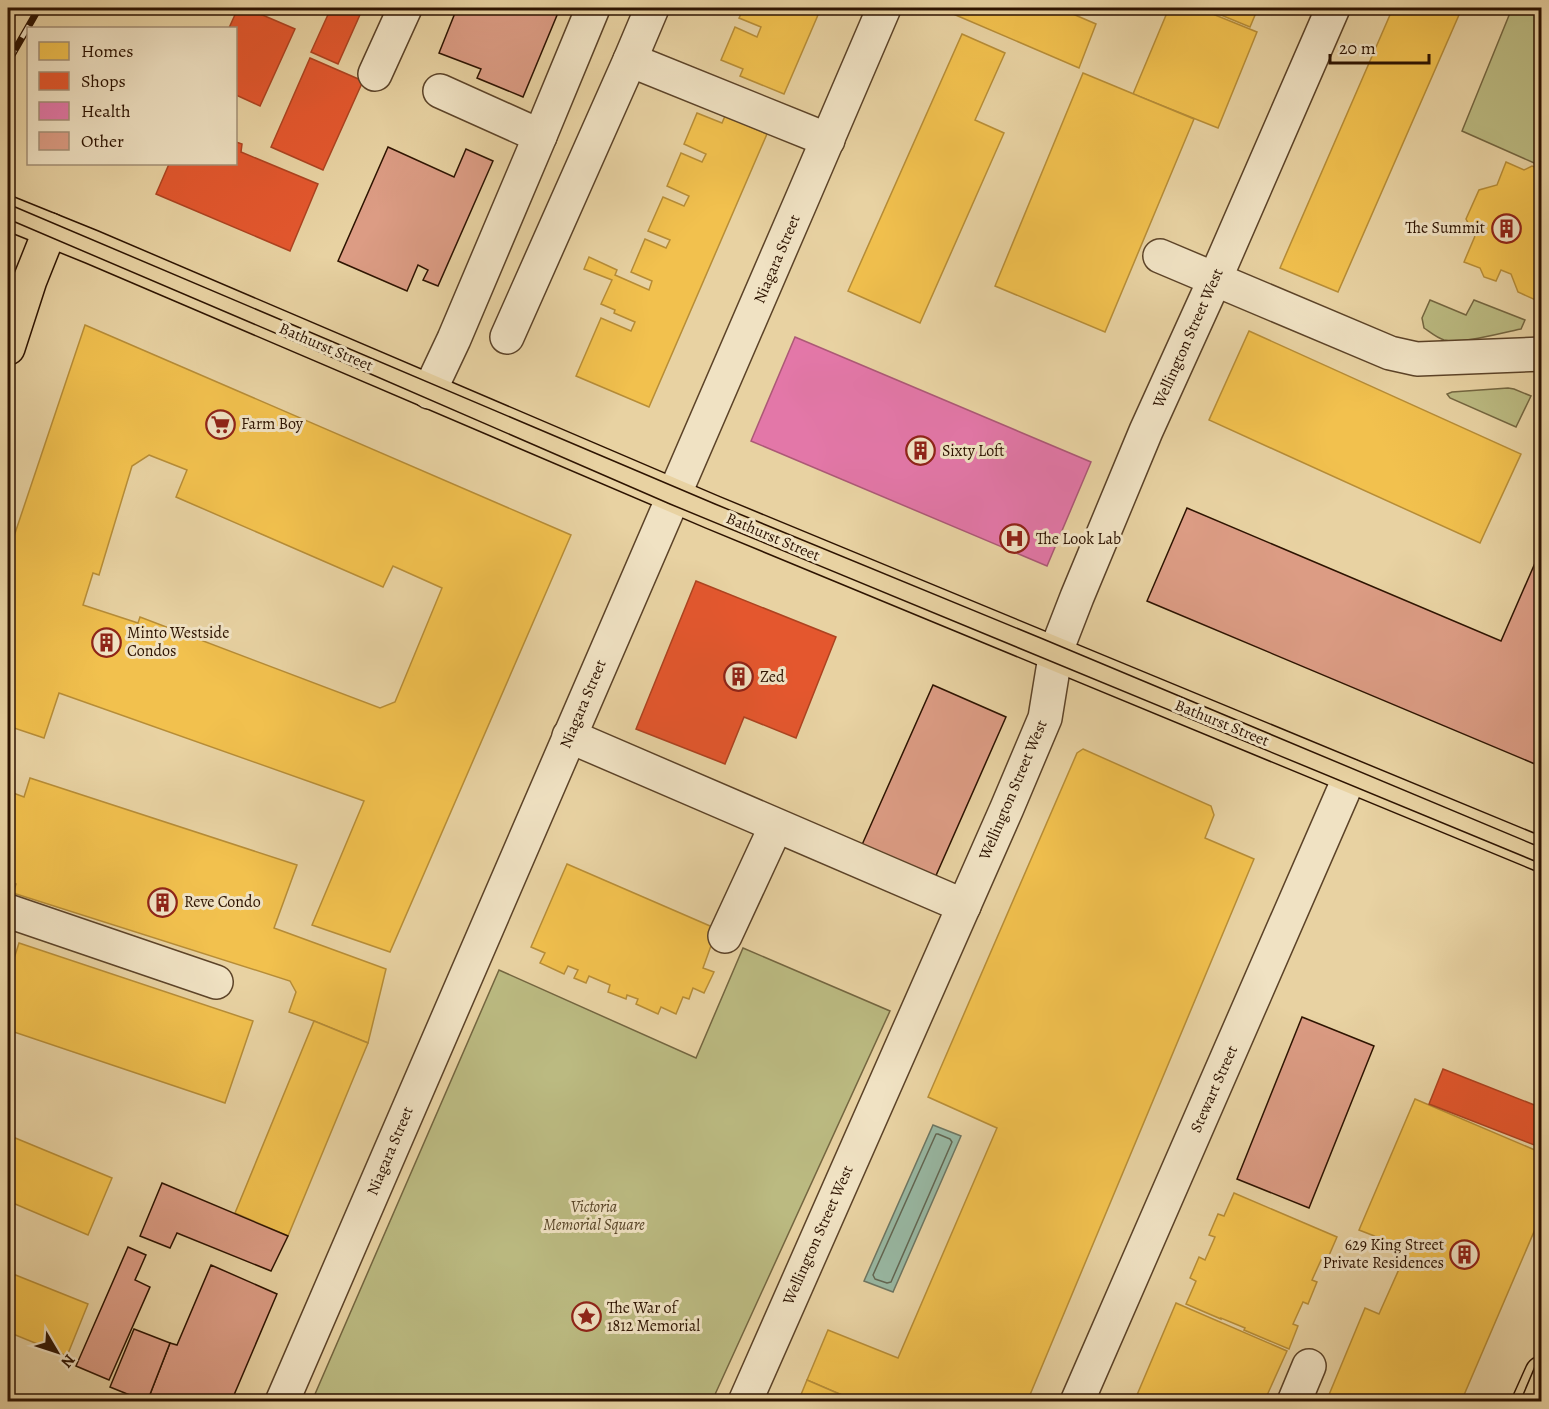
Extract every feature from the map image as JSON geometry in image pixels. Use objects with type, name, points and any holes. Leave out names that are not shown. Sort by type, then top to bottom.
[{"type":"main road","name":"Bathurst Street","points":[[8,213],[1056,655],[1542,855]]},
{"type":"main road","points":[[8,348],[30,280],[50,230]]},
{"type":"main road","points":[[1529,1401],[1542,1373]]},
{"type":"street","points":[[375,74],[405,8]]},
{"type":"street","points":[[429,392],[454,339],[593,8]]},
{"type":"street","points":[[507,337],[651,8]]},
{"type":"street","name":"Niagara Street","points":[[282,1401],[884,8]]},
{"type":"street","name":"Wellington Street West","points":[[745,1401],[1045,718],[1056,655],[1077,597],[1133,461],[1333,8]]},
{"type":"street","points":[[630,60],[828,140]]},
{"type":"street","points":[[440,91],[540,136]]},
{"type":"street","points":[[1160,256],[1390,353],[1417,359],[1542,354]]},
{"type":"street","points":[[569,736],[964,906]]},
{"type":"street","name":"Stewart Street","points":[[1077,1401],[1350,776]]},
{"type":"street","points":[[725,936],[776,826]]},
{"type":"street","points":[[8,911],[216,982]]},
{"type":"street","points":[[1294,1401],[1310,1366]]},
{"type":"green space","points":[[1512,8],[1541,8],[1541,166],[1462,131]]},
{"type":"green space","points":[[1430,300],[1466,315],[1474,300],[1525,320],[1521,329],[1472,339],[1444,340],[1424,328],[1422,318]]},
{"type":"green space","points":[[1508,388],[1531,396],[1516,427],[1450,398],[1447,394],[1452,392]]},
{"type":"green space","name":"Victoria Memorial Square","points":[[743,948],[890,1011],[712,1401],[312,1401],[499,970],[696,1058]]},
{"type":"water","points":[[933,1125],[961,1136],[893,1292],[864,1281]]},
{"type":"building: Homes","points":[[744,8],[821,8],[784,94],[740,76],[743,69],[721,60],[735,27],[757,37],[761,27],[739,18]]},
{"type":"building: Homes","points":[[945,8],[1059,8],[1096,24],[1079,68],[944,10]]},
{"type":"building: Homes","points":[[1169,8],[1198,8],[1257,32],[1218,128],[1133,94]]},
{"type":"building: Homes","points":[[1204,8],[1258,8],[1250,27]]},
{"type":"building: Homes","points":[[1393,8],[1462,8],[1338,292],[1280,268]]},
{"type":"building: Homes","points":[[962,34],[1005,53],[975,120],[1004,133],[920,323],[848,291]]},
{"type":"building: Homes","points":[[1083,73],[1194,119],[1105,332],[995,286]]},
{"type":"building: Homes","points":[[697,113],[722,123],[725,116],[767,134],[649,407],[576,376],[601,318],[631,331],[635,322],[614,313],[615,310],[601,304],[612,280],[584,269],[589,257],[617,270],[615,275],[649,290],[652,281],[631,272],[645,239],[666,248],[670,240],[648,231],[663,197],[684,206],[689,196],[667,186],[681,153],[702,162],[706,154],[684,144]]},
{"type":"building: Homes","name":"The Summit","points":[[1506,162],[1524,170],[1532,166],[1542,170],[1538,182],[1542,184],[1542,301],[1540,302],[1518,292],[1511,274],[1501,270],[1496,281],[1484,277],[1480,268],[1464,262],[1475,236],[1466,219],[1479,190],[1497,185]]},
{"type":"building: Homes","name":"Minto Westside Condos","points":[[85,325],[571,535],[390,952],[312,925],[364,801],[59,693],[44,738],[8,726],[8,554]],"holes":[[[149,455],[187,470],[176,497],[383,587],[393,566],[442,588],[395,702],[380,708],[140,617],[138,623],[83,605],[93,573],[99,575],[132,466]]]},
{"type":"building: Homes","points":[[1249,331],[1521,454],[1480,543],[1209,420]]},
{"type":"building: Homes","points":[[1083,749],[1211,806],[1214,815],[1205,838],[1254,859],[1027,1402],[858,1402],[807,1380],[828,1330],[898,1358],[997,1128],[928,1097],[1077,753]]},
{"type":"building: Homes","name":"Reve Condo","points":[[30,778],[297,865],[274,928],[386,969],[368,1043],[289,1012],[296,992],[290,981],[13,893],[16,884],[8,882],[8,791],[24,797]]},
{"type":"building: Homes","points":[[567,864],[717,929],[703,968],[714,972],[704,993],[693,988],[689,999],[683,997],[676,1014],[661,1007],[658,1014],[636,1004],[638,999],[627,995],[626,999],[608,992],[610,985],[589,976],[586,983],[574,978],[578,970],[568,966],[564,974],[540,963],[545,953],[531,947]]},
{"type":"building: Homes","points":[[19,943],[253,1021],[225,1103],[8,1030],[8,977]]},
{"type":"building: Homes","points":[[314,1021],[368,1043],[288,1236],[235,1213]]},
{"type":"building: Homes","name":"629 King Street Private Residences","points":[[1415,1099],[1542,1153],[1542,1213],[1461,1402],[1326,1402],[1365,1308],[1379,1314],[1408,1249],[1359,1230]]},
{"type":"building: Homes","points":[[8,1135],[112,1178],[88,1235],[8,1201]]},
{"type":"building: Homes","points":[[1234,1193],[1337,1237],[1327,1260],[1322,1258],[1312,1280],[1317,1282],[1308,1304],[1303,1302],[1293,1324],[1298,1326],[1289,1349],[1186,1304],[1196,1281],[1190,1278],[1199,1257],[1205,1260],[1215,1237],[1209,1235],[1218,1214],[1224,1216]]},
{"type":"building: Homes","points":[[8,1272],[88,1304],[67,1356],[8,1332]]},
{"type":"building: Homes","points":[[1176,1303],[1287,1351],[1264,1402],[1134,1402]]},
{"type":"building: Homes","points":[[807,1380],[858,1402],[798,1402]]},
{"type":"building: Shops","points":[[238,8],[246,8],[295,29],[260,106],[237,95],[237,27],[229,27]]},
{"type":"building: Shops","points":[[331,8],[363,8],[338,64],[311,52]]},
{"type":"building: Shops","points":[[310,58],[363,81],[323,170],[271,147]]},
{"type":"building: Shops","points":[[237,142],[242,144],[241,152],[318,184],[290,251],[156,194],[169,165],[237,165]]},
{"type":"building: Shops","name":"Zed","points":[[696,581],[836,637],[796,738],[744,717],[725,764],[636,729]]},
{"type":"building: Shops","points":[[1443,1069],[1542,1108],[1542,1148],[1429,1104]]},
{"type":"building: Health","name":"Sixty Loft","points":[[795,337],[1091,462],[1047,566],[751,441]]},
{"type":"building: Other","points":[[457,8],[560,8],[523,97],[477,78],[481,69],[439,53]]},
{"type":"building: Other","points":[[388,147],[454,177],[466,149],[493,161],[438,286],[423,280],[428,270],[418,265],[407,291],[338,261]]},
{"type":"building: Other","points":[[1187,508],[1501,641],[1542,547],[1542,767],[1147,601]]},
{"type":"building: Other","points":[[933,685],[1006,717],[934,880],[861,847]]},
{"type":"building: Other","points":[[1302,1017],[1374,1046],[1309,1208],[1237,1179]]},
{"type":"building: Other","points":[[162,1183],[288,1236],[271,1271],[177,1233],[170,1248],[140,1236]]},
{"type":"building: Other","points":[[128,1247],[146,1255],[135,1280],[150,1287],[109,1380],[76,1366]]},
{"type":"building: Other","points":[[211,1265],[277,1294],[231,1402],[147,1402],[170,1343],[177,1345]]},
{"type":"building: Other","points":[[134,1329],[170,1343],[147,1402],[110,1387]]},
{"type":"tram line","points":[[8,204],[715,504],[1542,848]]},
{"type":"tram line","points":[[8,219],[670,504],[1542,864]]},
{"type":"tram line","points":[[1520,1402],[1542,1350]]},
{"type":"tram line","points":[[1538,1402],[1542,1394]]},
{"type":"railway","points":[[8,22],[16,8]]},
{"type":"railway","points":[[28,27],[39,8]]},
{"type":"railway","points":[[8,62],[27,29]]},
{"type":"place","name":"The Summit","points":[[1506,228]]},
{"type":"place","name":"Farm Boy","points":[[220,424]]},
{"type":"place","name":"Sixty Loft","points":[[921,451]]},
{"type":"place","name":"The Look Lab","points":[[1015,539]]},
{"type":"place","name":"Minto Westside Condos","points":[[106,642]]},
{"type":"place","name":"Zed","points":[[739,677]]},
{"type":"place","name":"Reve Condo","points":[[163,902]]},
{"type":"place","name":"629 King Street Private Residences","points":[[1465,1254]]},
{"type":"place","name":"The War of 1812 Memorial","points":[[586,1317]]}]
